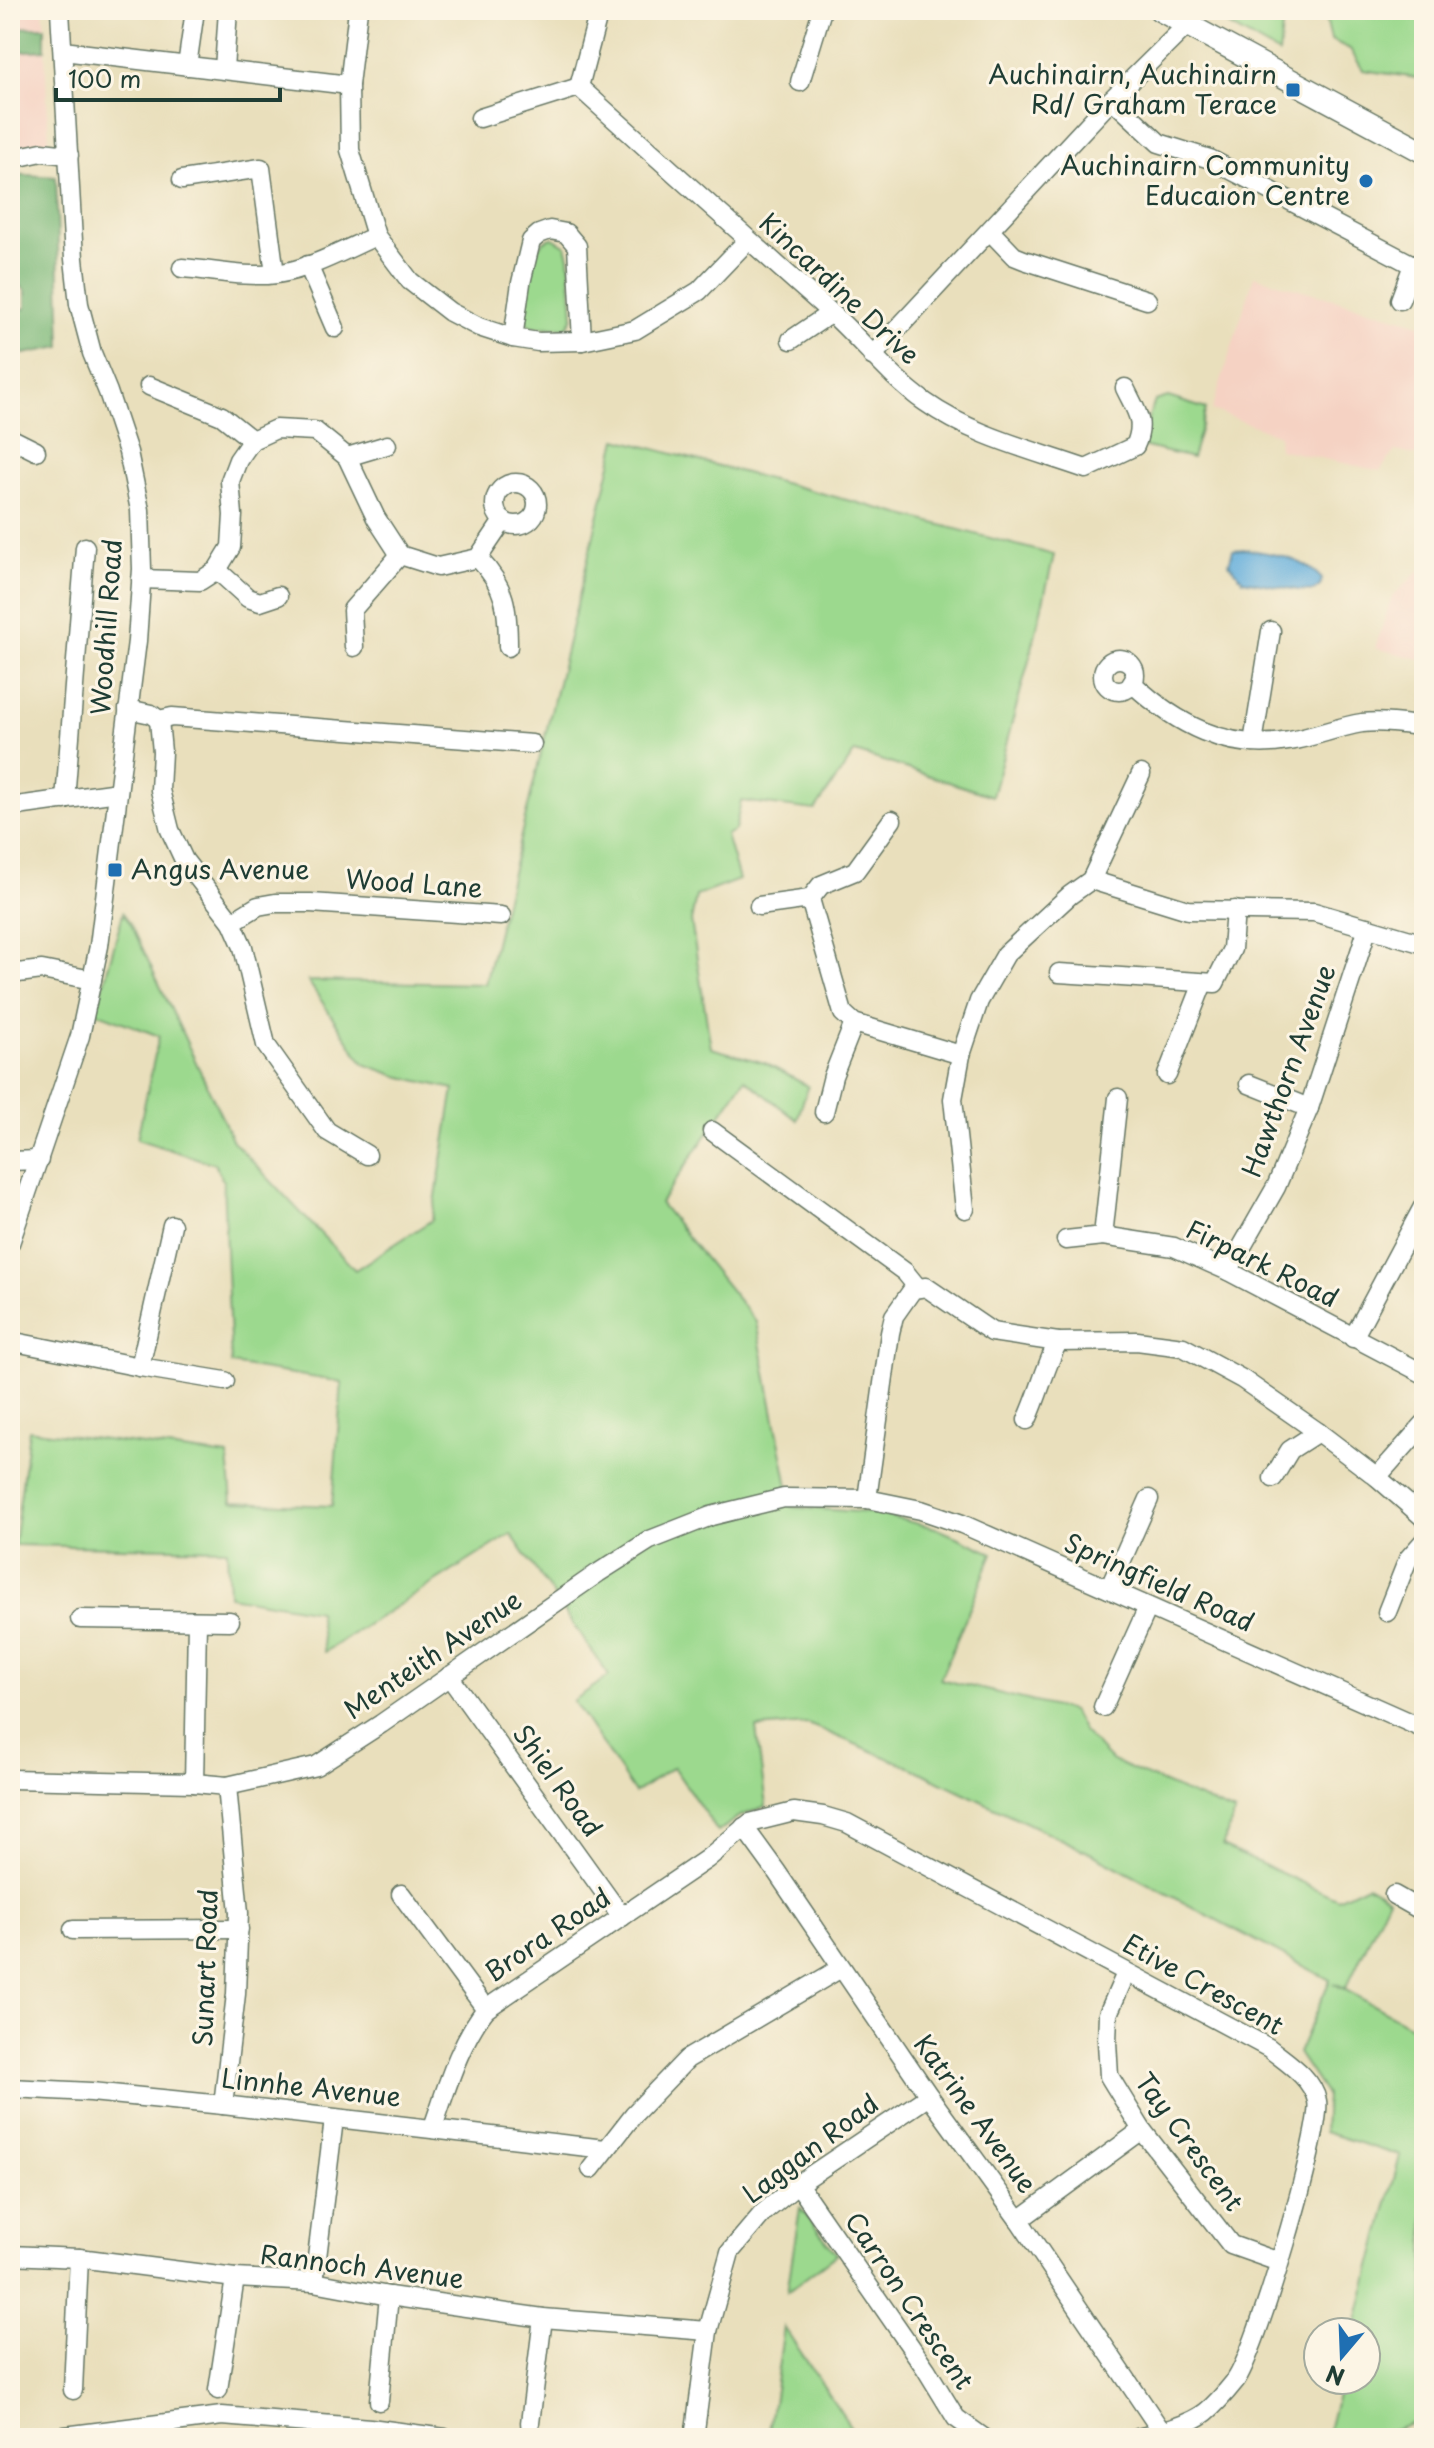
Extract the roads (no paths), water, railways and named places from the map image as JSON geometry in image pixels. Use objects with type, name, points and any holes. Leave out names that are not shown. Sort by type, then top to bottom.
[{"type":"main road","points":[[1160,10],[1424,152]]},
{"type":"street","name":"Woodhill Road","points":[[10,1243],[80,1036],[92,980],[106,904],[137,641],[141,579],[140,510],[128,452],[92,353],[79,304],[60,10]]},
{"type":"street","points":[[187,66],[195,10]]},
{"type":"street","points":[[224,69],[228,10]]},
{"type":"street","points":[[358,10],[349,85],[350,150],[376,236],[410,281],[450,312],[479,327],[513,338],[556,343],[635,330],[699,291],[748,240]]},
{"type":"street","points":[[800,82],[822,10]]},
{"type":"street","points":[[480,118],[579,87],[598,15]]},
{"type":"street","points":[[872,356],[1112,99],[1186,26]]},
{"type":"street","points":[[63,51],[349,85]]},
{"type":"street","name":"Kincardine Drive","points":[[579,87],[831,313],[872,356],[923,400],[945,414],[1020,448],[1086,469],[1135,446],[1137,442],[1141,421],[1125,388]]},
{"type":"street","points":[[1112,99],[1159,143],[1210,159],[1419,262],[1400,300]]},
{"type":"street","points":[[10,159],[42,152],[69,155]]},
{"type":"street","points":[[182,180],[261,168],[275,274]]},
{"type":"street","points":[[513,338],[531,241],[550,230],[566,233],[577,246],[582,341]]},
{"type":"street","points":[[990,231],[1014,256],[1147,300]]},
{"type":"street","points":[[182,268],[275,274],[308,265],[376,236]]},
{"type":"street","points":[[308,265],[335,328]]},
{"type":"street","points":[[791,340],[831,313]]},
{"type":"street","points":[[149,386],[222,416],[252,440]]},
{"type":"street","points":[[141,579],[200,581],[217,570],[231,547],[233,515],[230,481],[238,460],[252,440],[276,429],[315,431],[347,457],[376,518],[400,555],[438,567],[478,558],[503,521]]},
{"type":"street","points":[[10,438],[36,451]]},
{"type":"street","points":[[347,457],[387,445]]},
{"type":"street","points":[[65,800],[85,547]]},
{"type":"street","points":[[354,647],[352,610],[400,555]]},
{"type":"street","points":[[478,558],[494,574],[508,611],[508,647]]},
{"type":"street","points":[[217,570],[248,598],[260,602],[278,596]]},
{"type":"street","points":[[1253,743],[1271,631]]},
{"type":"street","points":[[1132,683],[1172,716],[1230,740],[1253,743],[1289,741],[1363,723],[1424,727]]},
{"type":"street","points":[[128,709],[151,714],[159,720],[162,752],[160,790],[170,830],[184,860],[232,922],[243,947],[266,1045],[327,1131],[367,1155]]},
{"type":"street","points":[[159,720],[172,717],[532,744]]},
{"type":"street","points":[[965,1209],[953,1099],[961,1055],[979,1001],[1006,954],[1070,895],[1091,880],[1141,774]]},
{"type":"street","points":[[10,807],[118,792]]},
{"type":"street","points":[[759,906],[810,899],[821,885],[855,871],[892,820]]},
{"type":"street","points":[[1091,880],[1188,910],[1314,912],[1424,944]]},
{"type":"street","points":[[810,899],[843,1013],[854,1023],[961,1055]]},
{"type":"street","name":"Wood Lane","points":[[232,922],[258,906],[275,903],[501,916]]},
{"type":"street","points":[[1059,973],[1215,983],[1232,949],[1235,910]]},
{"type":"street","name":"Hawthorn Avenue","points":[[1228,1271],[1276,1187],[1309,1108],[1368,927]]},
{"type":"street","points":[[10,974],[42,970],[92,980]]},
{"type":"street","points":[[1167,1075],[1203,983]]},
{"type":"street","points":[[824,1112],[833,1076],[854,1023]]},
{"type":"street","points":[[1249,1084],[1309,1108]]},
{"type":"street","points":[[1103,1236],[1118,1098]]},
{"type":"street","points":[[712,1131],[905,1272],[912,1292]]},
{"type":"street","points":[[10,1161],[39,1160]]},
{"type":"street","points":[[1353,1338],[1424,1205]]},
{"type":"street","points":[[140,1367],[172,1225]]},
{"type":"street","name":"Firpark Road","points":[[1066,1240],[1103,1236],[1174,1247],[1228,1271],[1424,1374]]},
{"type":"street","points":[[867,1499],[894,1316],[912,1292],[926,1287],[992,1332],[1058,1342],[1137,1341],[1183,1347],[1242,1379],[1318,1432],[1424,1518]]},
{"type":"street","points":[[10,1341],[225,1381]]},
{"type":"street","points":[[1027,1420],[1058,1342]]},
{"type":"street","points":[[1377,1477],[1424,1424]]},
{"type":"street","points":[[1273,1478],[1290,1450],[1318,1432]]},
{"type":"street","name":"Menteith Avenue","points":[[10,1779],[227,1786],[316,1766],[650,1540],[711,1516],[784,1498],[867,1499]]},
{"type":"street","name":"Springfield Road","points":[[867,1499],[921,1510],[962,1524],[1424,1729]]},
{"type":"street","points":[[1109,1589],[1149,1499]]},
{"type":"street","points":[[1387,1612],[1408,1559],[1424,1541]]},
{"type":"street","points":[[1103,1707],[1148,1607]]},
{"type":"street","points":[[80,1619],[230,1621]]},
{"type":"street","points":[[194,1783],[197,1622]]},
{"type":"street","name":"Shiel Road","points":[[449,1676],[622,1917]]},
{"type":"street","name":"Sunart Road","points":[[223,2105],[236,1994],[239,1929],[227,1786]]},
{"type":"street","name":"Etive Crescent","points":[[744,1827],[794,1812],[847,1823],[1269,2048],[1305,2077],[1317,2101],[1313,2143],[1257,2335],[1238,2378],[1205,2413],[1162,2432]]},
{"type":"street","name":"Brora Road","points":[[433,2127],[456,2062],[486,2009],[707,1859],[744,1827]]},
{"type":"street","name":"Katrine Avenue","points":[[744,1827],[929,2096],[1019,2220],[1162,2432]]},
{"type":"street","points":[[401,1894],[486,2009]]},
{"type":"street","points":[[1394,1895],[1424,1912]]},
{"type":"street","points":[[73,1930],[239,1929]]},
{"type":"street","points":[[591,2169],[605,2149],[687,2059],[841,1968]]},
{"type":"street","name":"Tay Crescent","points":[[1126,1973],[1108,2014],[1109,2076],[1142,2130],[1231,2245],[1279,2262]]},
{"type":"street","name":"Linnhe Avenue","points":[[10,2088],[91,2092],[223,2105],[605,2149]]},
{"type":"street","name":"Laggan Road","points":[[694,2438],[708,2331],[730,2252],[763,2213],[798,2184],[929,2096]]},
{"type":"street","points":[[314,2282],[334,2119]]},
{"type":"street","points":[[1019,2220],[1142,2130]]},
{"type":"street","name":"Carron Crescent","points":[[798,2184],[926,2369],[956,2418],[984,2438]]},
{"type":"street","name":"Rannoch Avenue","points":[[10,2255],[79,2258],[235,2278],[314,2282],[543,2318],[708,2331]]},
{"type":"street","points":[[73,2390],[79,2258]]},
{"type":"street","points":[[218,2390],[235,2278]]},
{"type":"street","points":[[379,2401],[389,2296]]},
{"type":"street","points":[[530,2423],[543,2318]]},
{"type":"street","points":[[49,2438],[222,2416],[445,2438]]},
{"type":"street","points":[[1138,2438],[1162,2432]]},
{"type":"water","points":[[1245,549],[1297,561],[1322,579],[1320,586],[1313,591],[1298,590],[1243,580],[1229,563],[1233,550]]},
{"type":"place","name":"Auchinairn, Auchinairn Rd/ Graham Terace","points":[[1293,90]]},
{"type":"place","name":"Auchinairn Community Educaion Centre","points":[[1366,181]]},
{"type":"place","name":"Angus Avenue","points":[[115,870]]}]
